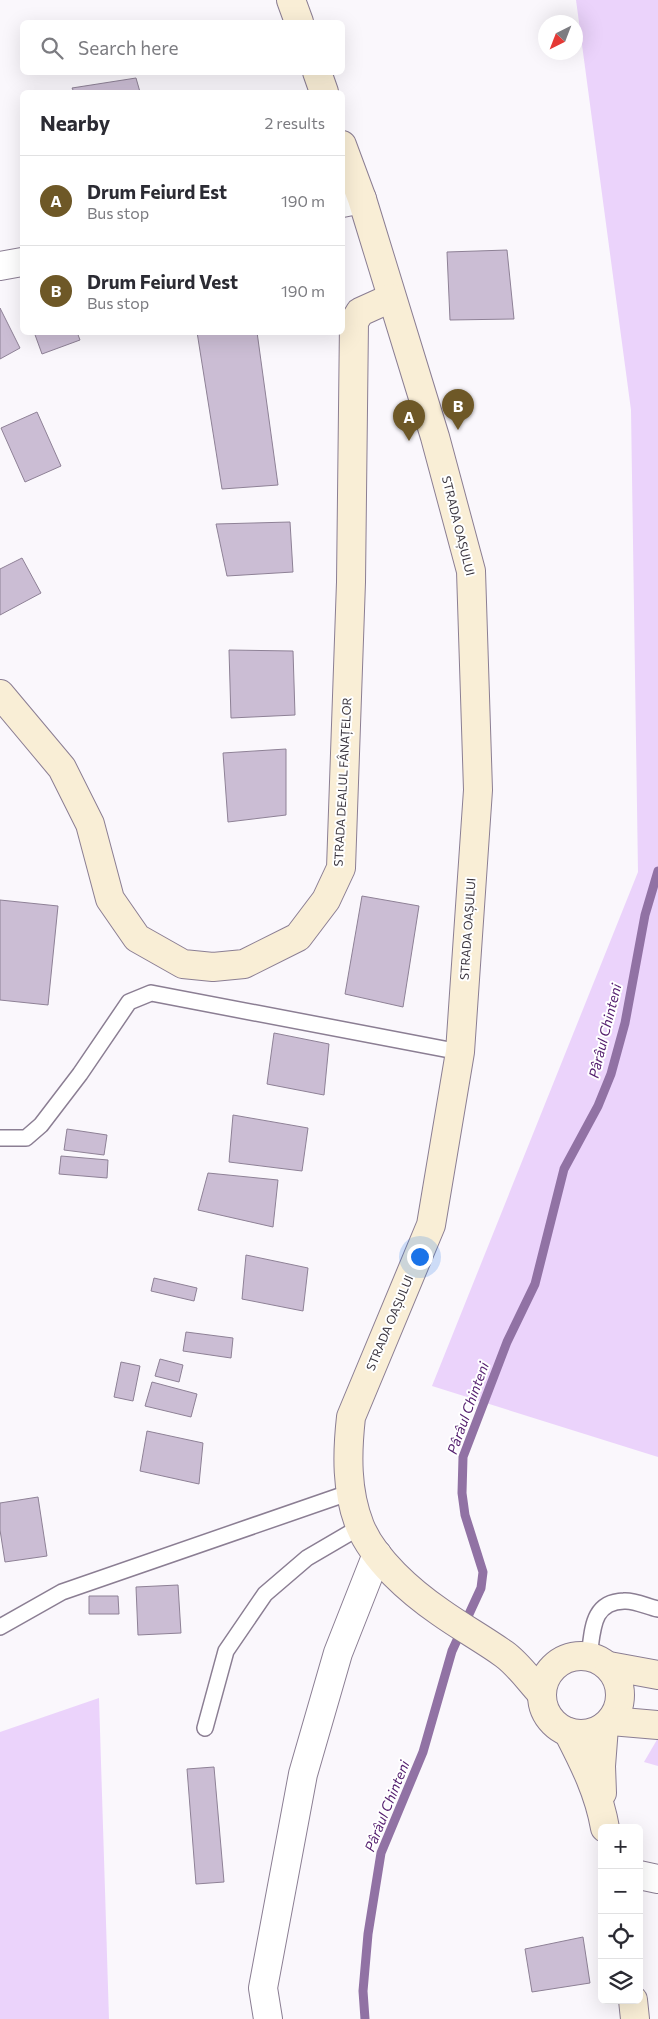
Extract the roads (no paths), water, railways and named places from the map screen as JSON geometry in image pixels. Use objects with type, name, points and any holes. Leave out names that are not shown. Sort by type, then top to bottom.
[{"type":"main road","points":[[291,0],[298,20]]},
{"type":"main road","points":[[318,75],[323,90]]},
{"type":"main road","name":"STRADA OAȘULUI","points":[[345,161],[352,201],[391,298],[435,437],[471,571],[478,790],[460,1052],[431,1225],[351,1417],[348,1450],[351,1492],[360,1527],[377,1554],[405,1586],[440,1612],[501,1652],[541,1693]]},
{"type":"main road","name":"STRADA DEALUL FÂNAȚELOR","points":[[0,694],[62,768],[90,824],[110,899],[137,938],[183,964],[213,967],[244,964],[298,937],[326,900],[342,868],[351,582],[354,322],[360,312],[391,298]]},
{"type":"main road","points":[[501,1652],[588,1660],[658,1675]]},
{"type":"main road","points":[[604,1820],[601,1766],[608,1724],[618,1708],[620,1693],[617,1678],[588,1660],[553,1665],[544,1678],[541,1693],[543,1709],[553,1724],[568,1732],[587,1734],[608,1724],[658,1725]]},
{"type":"main road","points":[[568,1732],[588,1770],[604,1820]]},
{"type":"main road","points":[[633,2004],[635,2019]]},
{"type":"street","points":[[0,266],[20,262]]},
{"type":"street","points":[[268,2019],[263,1988],[303,1774],[338,1653],[377,1554]]},
{"type":"street","points":[[643,1876],[658,1879]]},
{"type":"lane","points":[[0,1138],[26,1138],[42,1125],[80,1074],[129,1002],[151,994],[460,1052]]},
{"type":"lane","points":[[0,1627],[62,1592],[351,1492]]},
{"type":"lane","points":[[205,1728],[226,1651],[265,1594],[307,1558],[360,1527]]},
{"type":"lane","points":[[588,1660],[594,1619],[602,1607],[624,1600],[658,1609]]},
{"type":"waterway","name":"Pârâul Chinteni","points":[[365,2019],[363,1991],[368,1934],[381,1853],[423,1752],[452,1651],[481,1588],[483,1572],[465,1515],[462,1493],[463,1457],[507,1342],[535,1284],[564,1169],[598,1106],[611,1074],[625,1023],[645,915],[658,871]]},
{"type":"place","name":"Drum Feiurd Vest","points":[[458,430]]},
{"type":"place","name":"Drum Feiurd Est","points":[[409,441]]}]
